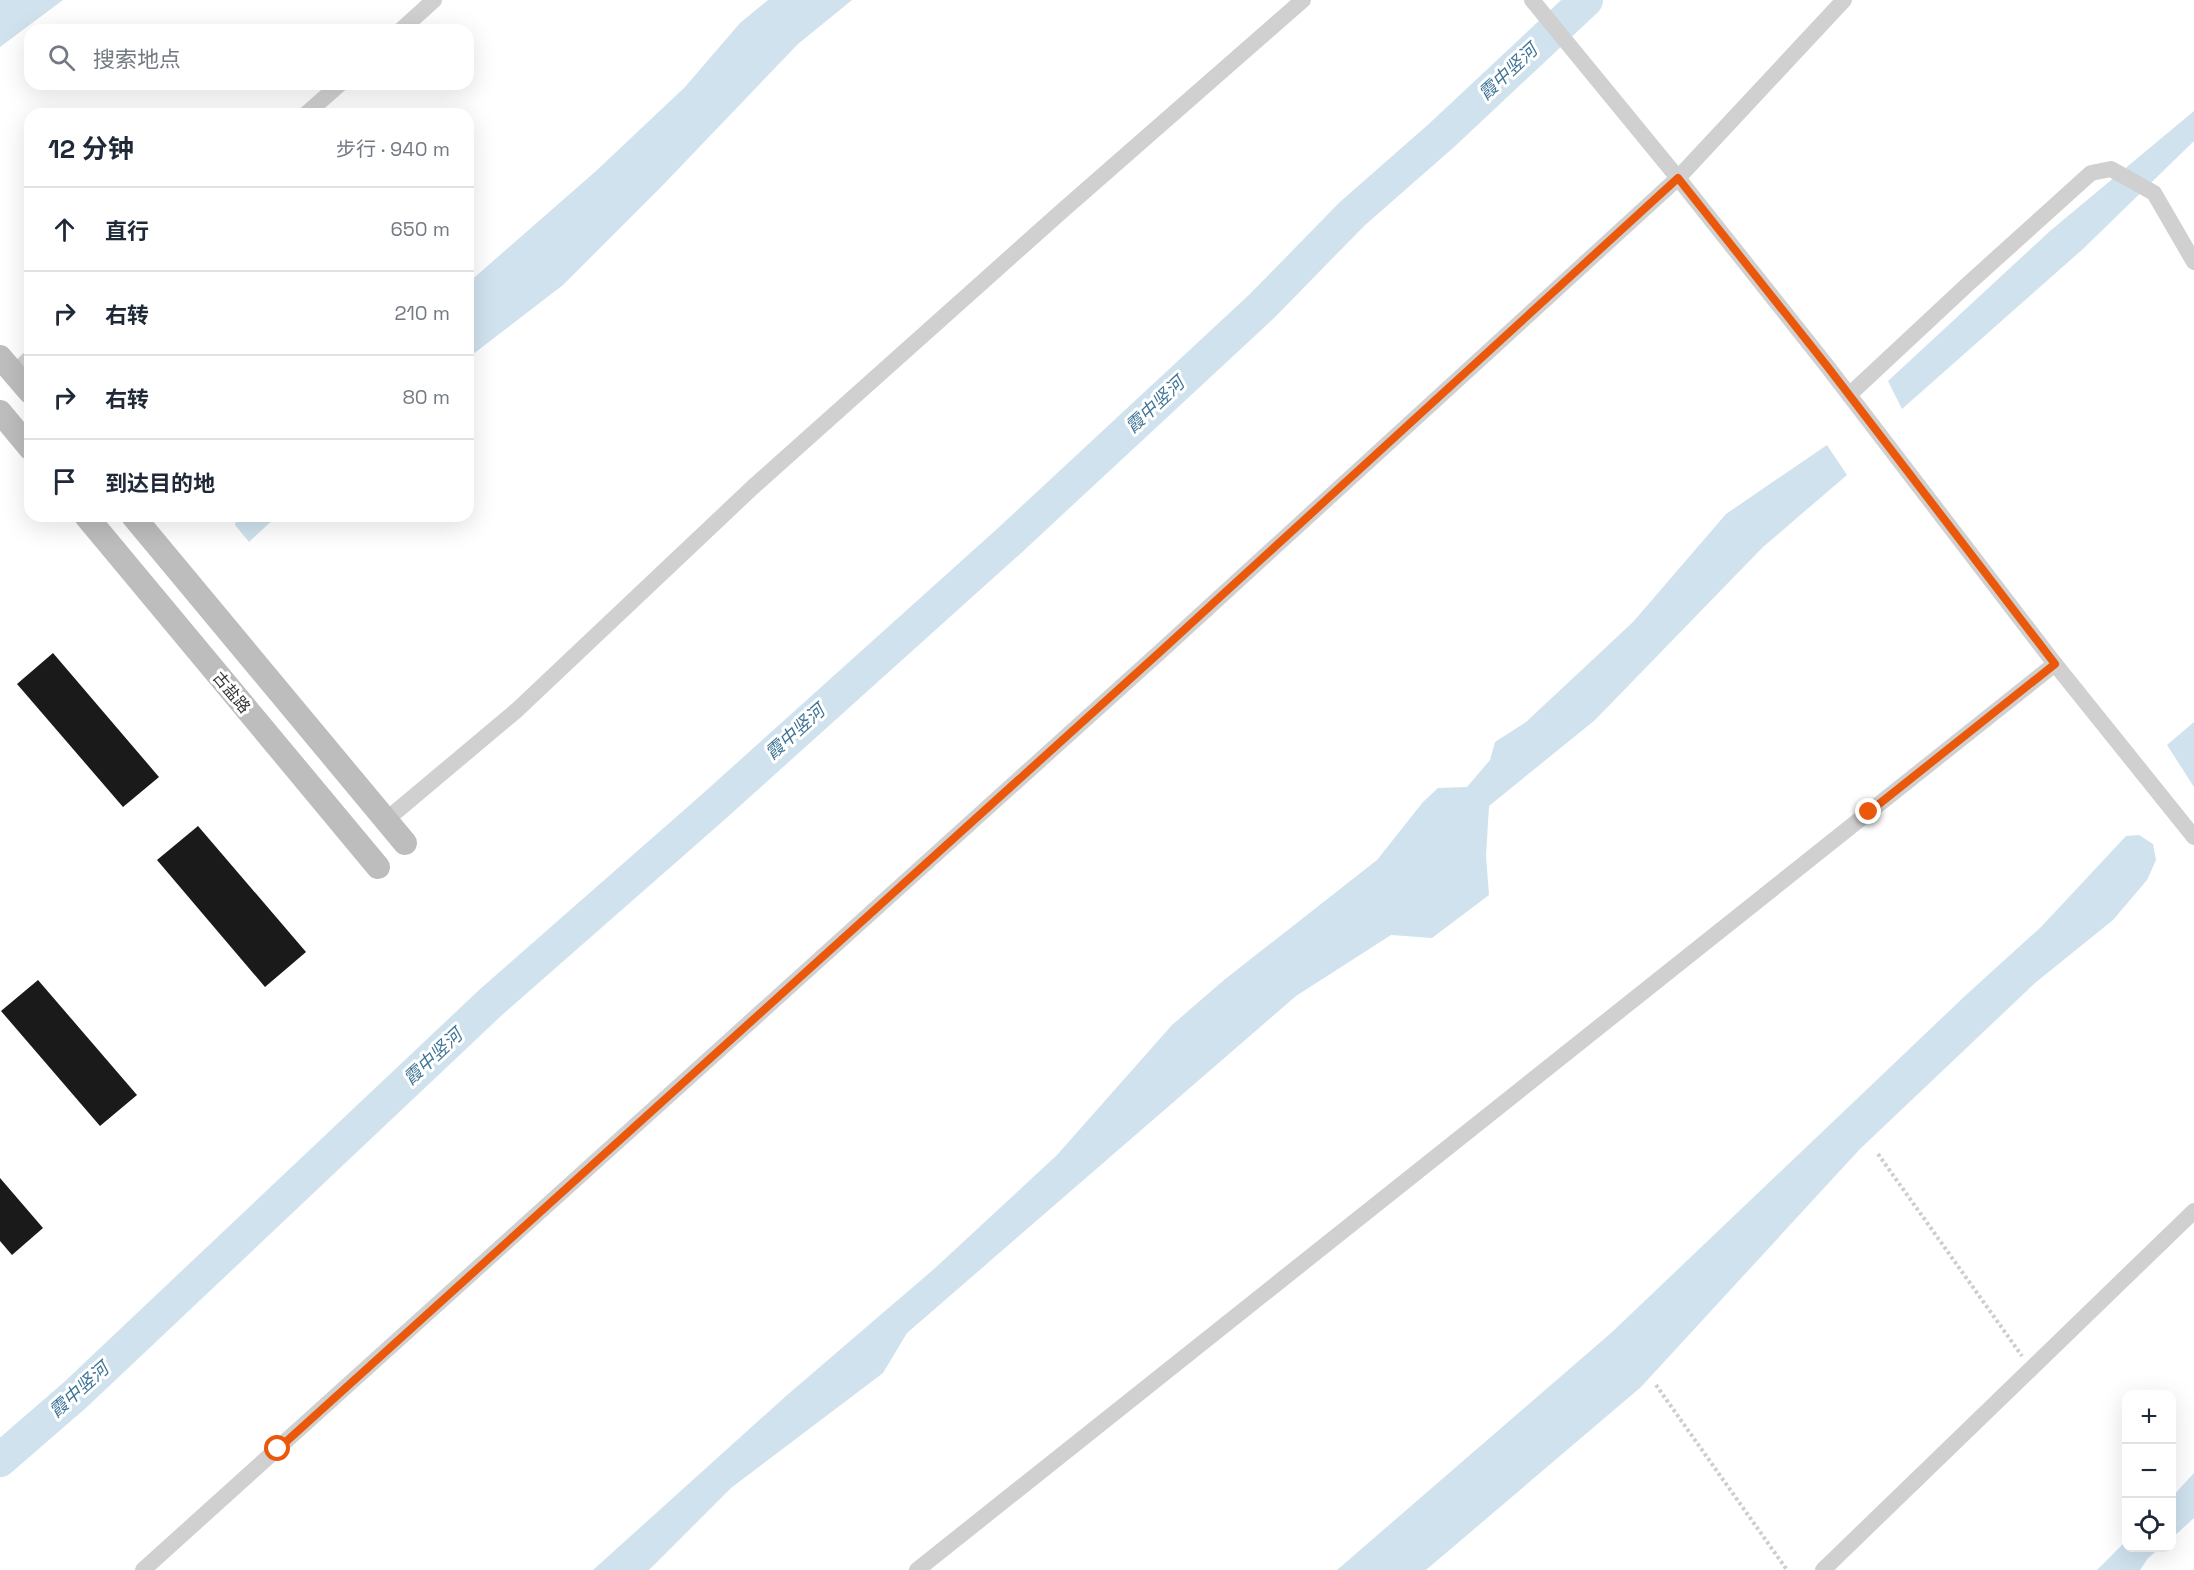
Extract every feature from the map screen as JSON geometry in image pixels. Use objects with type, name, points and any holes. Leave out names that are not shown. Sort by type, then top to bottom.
[{"type":"street","points":[[408,24],[434,0]]},
{"type":"street","points":[[386,820],[517,710],[753,487],[1303,0]]},
{"type":"street","points":[[1532,0],[1678,178],[1849,395],[2055,664],[2194,837]]},
{"type":"street","points":[[143,1570],[1153,659],[1678,178],[1844,0]]},
{"type":"street","points":[[313,108],[333,90]]},
{"type":"street","points":[[1849,395],[2091,173],[2111,169],[2154,193],[2194,262]]},
{"type":"street","points":[[15,362],[24,380]]},
{"type":"street","points":[[0,412],[24,441]]},
{"type":"street","name":"古盐路","points":[[91,522],[378,867]]},
{"type":"street","points":[[138,522],[405,843]]},
{"type":"street","points":[[917,1570],[2055,664]]},
{"type":"street","points":[[1824,1570],[2194,1210]]},
{"type":"path","points":[[1878,1154],[2031,1369]]},
{"type":"path","points":[[1656,1385],[1787,1570]]},
{"type":"water","points":[[0,0],[63,0],[31,24],[24,24],[24,29],[0,47]]},
{"type":"water","points":[[768,0],[852,0],[798,44],[563,285],[474,353],[474,278],[596,171],[685,87],[740,23]]},
{"type":"water","points":[[2194,111],[2194,141],[2084,248],[1902,409],[1888,381],[2050,231]]},
{"type":"water","points":[[1827,445],[1847,475],[1763,547],[1595,720],[1489,806],[1486,856],[1489,895],[1432,938],[1391,935],[1296,996],[907,1333],[883,1373],[731,1488],[649,1570],[593,1570],[786,1396],[934,1269],[1057,1155],[1172,1025],[1224,980],[1377,860],[1423,802],[1438,788],[1467,787],[1490,760],[1495,742],[1526,722],[1633,622],[1726,514]]},
{"type":"water","points":[[236,522],[271,522],[249,542],[235,525]]},
{"type":"water","points":[[2194,722],[2194,787],[2167,745]]},
{"type":"water","points":[[2139,835],[2153,844],[2156,860],[2147,880],[2113,920],[2035,983],[1860,1149],[1641,1387],[1426,1570],[1337,1570],[1611,1333],[1966,995],[2041,927],[2126,836]]},
{"type":"water","points":[[2194,1473],[2194,1518],[2176,1534],[2176,1498],[2176,1493]]},
{"type":"water","points":[[2122,1545],[2122,1552],[2155,1552],[2140,1570],[2097,1570]]},
{"type":"building","points":[[53,653],[159,777],[123,807],[17,684]]},
{"type":"building","points":[[198,826],[306,952],[265,987],[157,860]]},
{"type":"building","points":[[38,980],[137,1095],[100,1126],[1,1011]]},
{"type":"building","points":[[0,1178],[43,1228],[12,1255],[0,1241]]},
{"type":"waterway","name":"霞中竖河","points":[[0,1460],[75,1395],[490,1003],[711,809],[1008,542],[1262,306],[1352,214],[1442,135],[1586,0]]},
{"type":"route","points":[[278,1449],[1161,651],[1678,178],[1827,366],[2055,664],[1869,812]]}]
